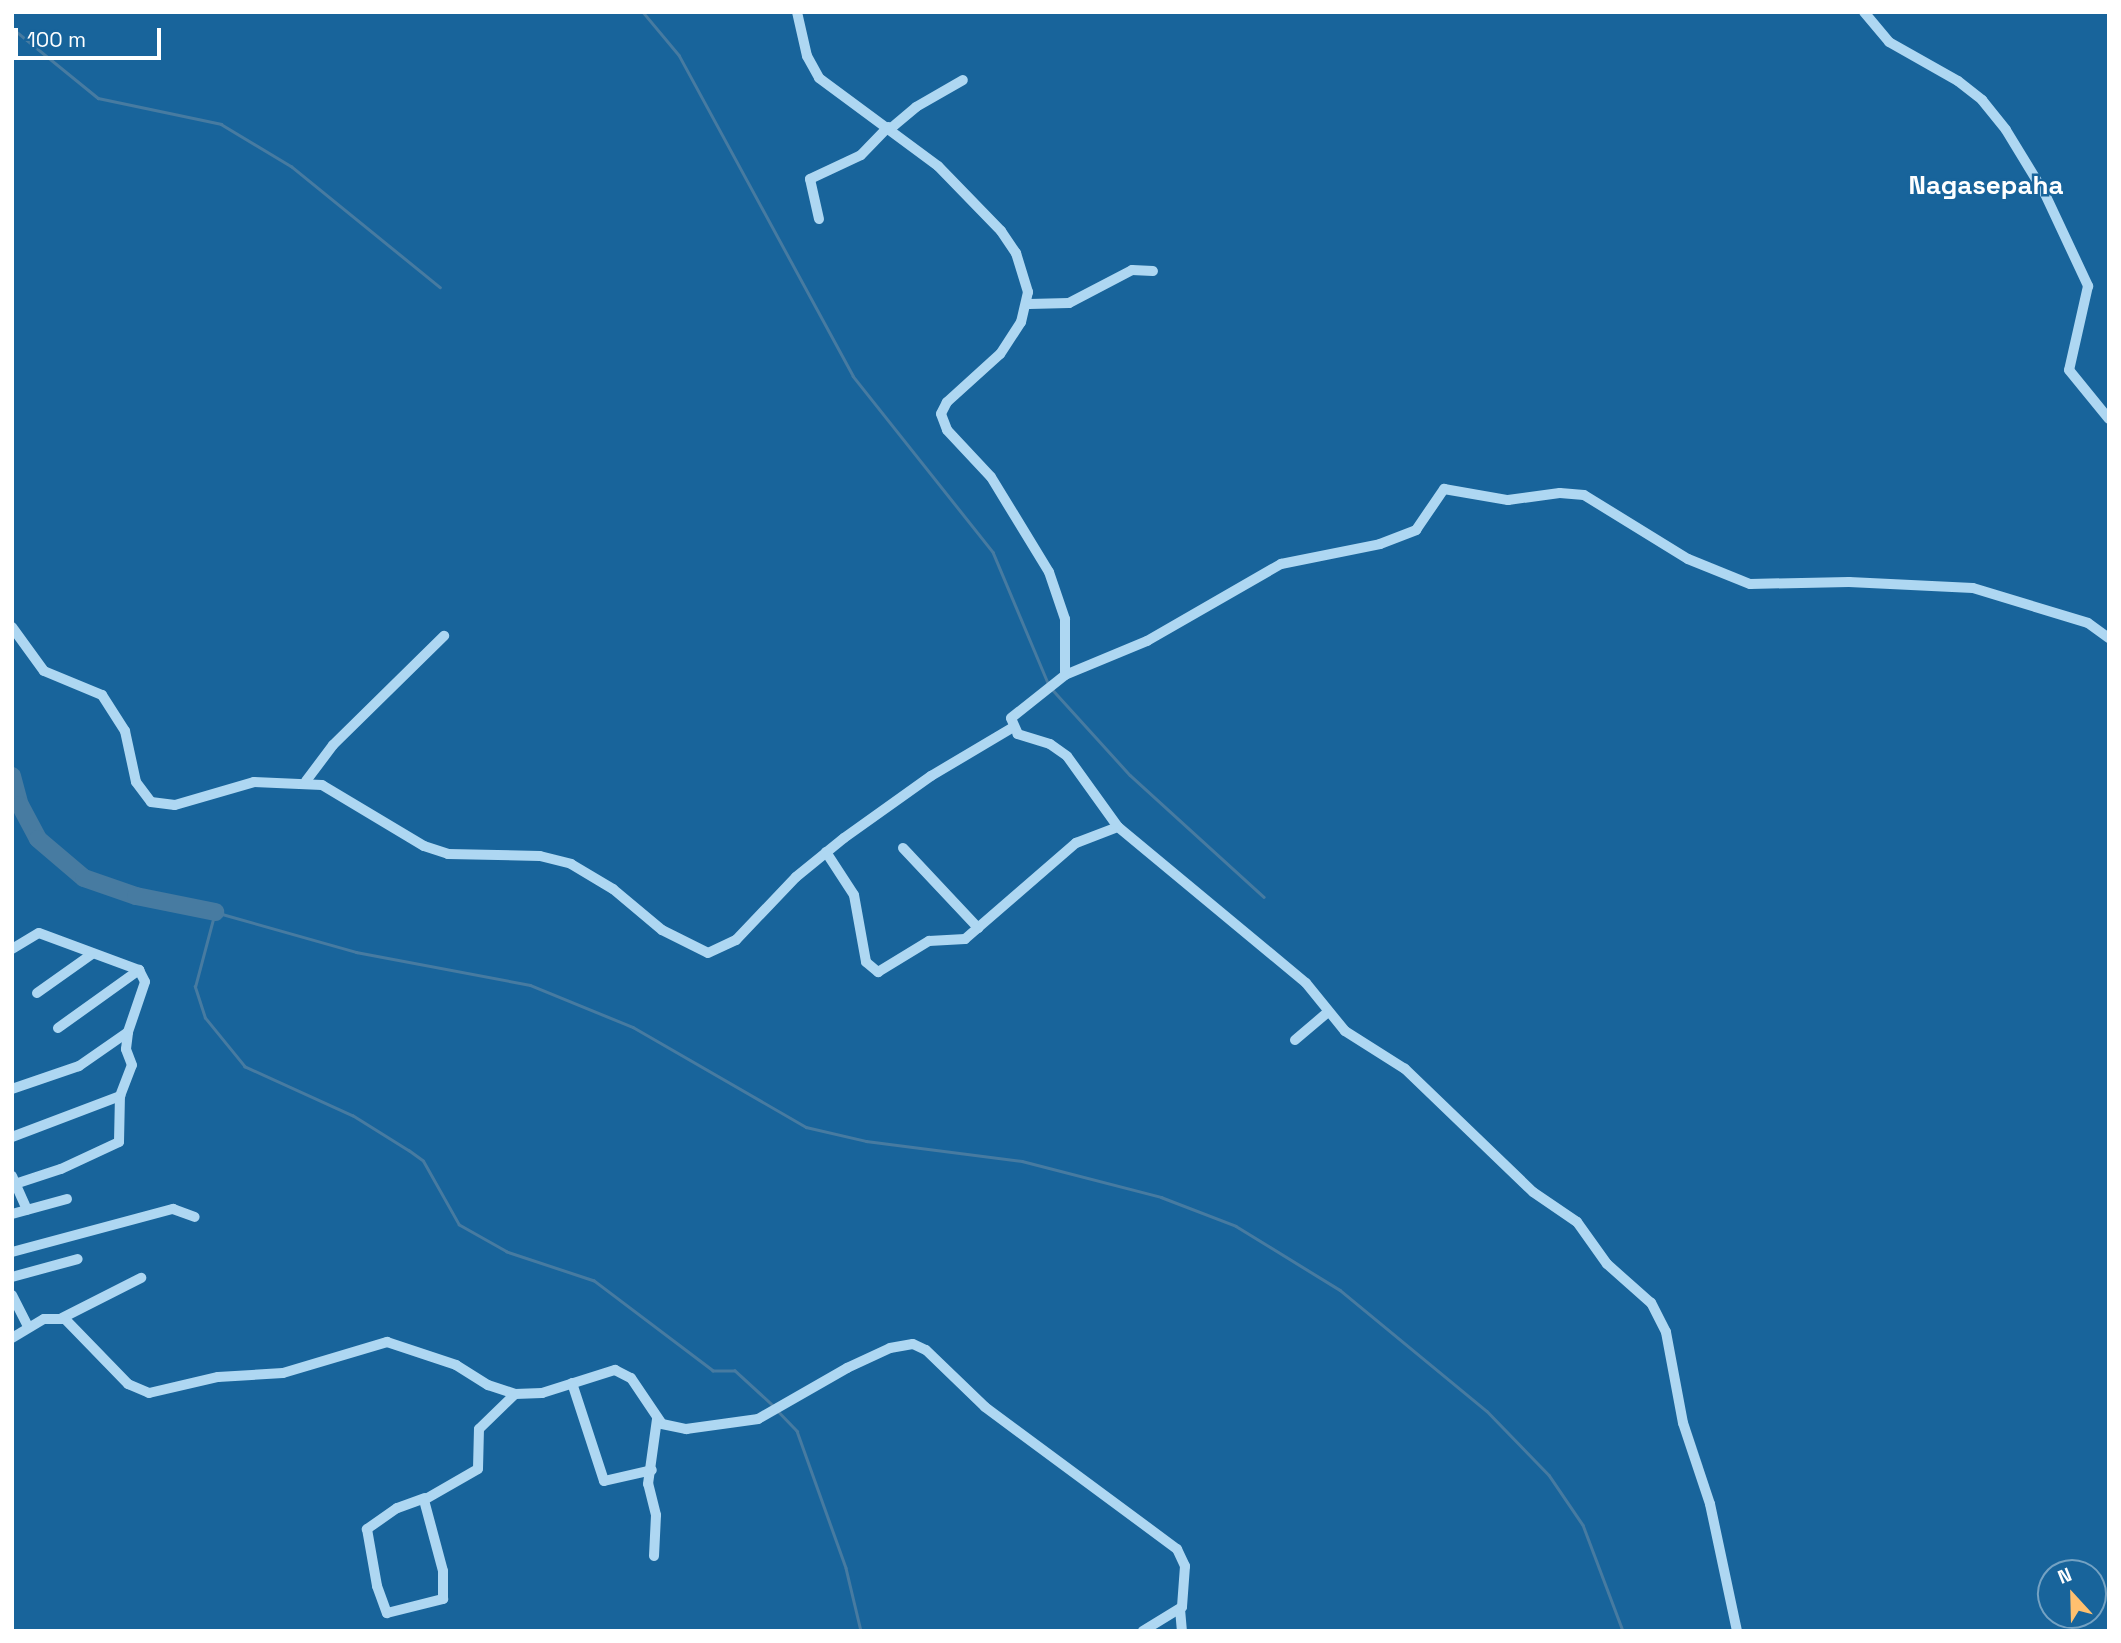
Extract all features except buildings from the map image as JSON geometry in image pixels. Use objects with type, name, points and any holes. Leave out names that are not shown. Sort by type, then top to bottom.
[{"type":"street","points":[[797,12],[807,56],[819,78],[938,166],[1001,230],[1019,260],[1029,304],[1000,354],[947,401],[941,414],[947,430],[990,477],[1053,579],[1065,619],[1060,678]]},
{"type":"street","points":[[1864,12],[1889,41],[1947,74],[1982,100],[2006,130],[2045,194],[2088,286],[2069,370],[2109,419]]},
{"type":"street","points":[[820,219],[810,179],[861,155],[916,107],[963,80]]},
{"type":"street","points":[[1029,304],[1074,302],[1132,270],[1153,271]]},
{"type":"street","points":[[1012,729],[1012,715],[1060,678],[1147,641],[1281,564],[1405,535],[1422,524],[1438,492],[1455,489],[1508,500],[1560,493],[1584,495],[1688,559],[1749,584],[1831,582],[1973,588],[2088,623],[2109,638]]},
{"type":"street","points":[[12,627],[44,671],[94,688],[111,705],[125,731],[136,782],[151,802],[175,805],[234,785],[306,782],[344,795],[424,846],[448,853],[540,856],[571,863],[613,889],[662,930],[708,953],[736,940],[827,852],[903,795],[1012,729]]},
{"type":"street","points":[[306,782],[333,745],[444,636]]},
{"type":"street","points":[[1012,729],[1067,756],[1118,827],[1300,978],[1345,1031],[1415,1077],[1533,1192],[1577,1222],[1607,1264],[1651,1303],[1665,1332],[1682,1423],[1710,1504],[1737,1631]]},
{"type":"street","points":[[827,852],[858,902],[866,962],[875,972],[922,944],[965,939],[1076,843],[1118,827]]},
{"type":"street","points":[[903,848],[978,928]]},
{"type":"street","points":[[12,949],[39,933],[139,970],[145,982],[125,1049],[132,1065],[120,1096],[119,1142],[61,1169],[14,1180],[27,1210]]},
{"type":"street","points":[[37,993],[92,954]]},
{"type":"street","points":[[58,1028],[139,970]]},
{"type":"street","points":[[1295,1040],[1328,1012]]},
{"type":"street","points":[[12,1088],[79,1066],[128,1032]]},
{"type":"street","points":[[12,1137],[120,1096]]},
{"type":"street","points":[[12,1214],[67,1199]]},
{"type":"street","points":[[12,1252],[138,1222],[173,1209],[195,1217]]},
{"type":"street","points":[[12,1277],[78,1259]]},
{"type":"street","points":[[12,1338],[44,1318],[62,1318],[141,1278]]},
{"type":"street","points":[[12,1295],[28,1326]]},
{"type":"street","points":[[62,1318],[128,1384],[149,1393],[218,1377],[283,1373],[387,1342],[456,1365],[488,1385],[515,1394],[542,1394],[597,1373],[621,1372],[637,1386],[657,1419],[648,1484],[656,1515],[654,1556]]},
{"type":"street","points":[[657,1419],[686,1429],[763,1417],[890,1348],[919,1346],[972,1398],[1177,1549],[1186,1577],[1180,1609],[1182,1631]]},
{"type":"street","points":[[572,1383],[604,1481],[652,1470]]},
{"type":"street","points":[[425,1498],[443,1571],[443,1599],[387,1613],[377,1586],[367,1529],[397,1508],[425,1498],[478,1469],[481,1424],[515,1394]]},
{"type":"street","points":[[1143,1631],[1180,1609]]},
{"type":"waterway","points":[[643,12],[679,55],[853,376],[993,552],[1048,683]]},
{"type":"waterway","points":[[12,28],[98,98],[221,124],[291,166],[440,287]]},
{"type":"waterway","points":[[1052,689],[1130,775],[1264,897]]},
{"type":"waterway","points":[[12,776],[20,805],[38,839],[84,878],[136,896],[215,912]]},
{"type":"waterway","points":[[773,1406],[735,1371],[713,1371],[594,1281],[507,1252],[459,1225],[423,1161],[409,1151],[353,1116],[245,1067],[205,1018],[195,987],[215,912],[356,952],[530,985],[633,1027],[806,1127],[866,1141],[1022,1161],[1161,1197],[1236,1226],[1340,1290],[1487,1411],[1549,1475],[1583,1525],[1623,1631]]},
{"type":"waterway","points":[[778,1411],[797,1431],[846,1568],[861,1631]]},
{"type":"district","name":"Nagasepaha","points":[[1986,186]]}]
